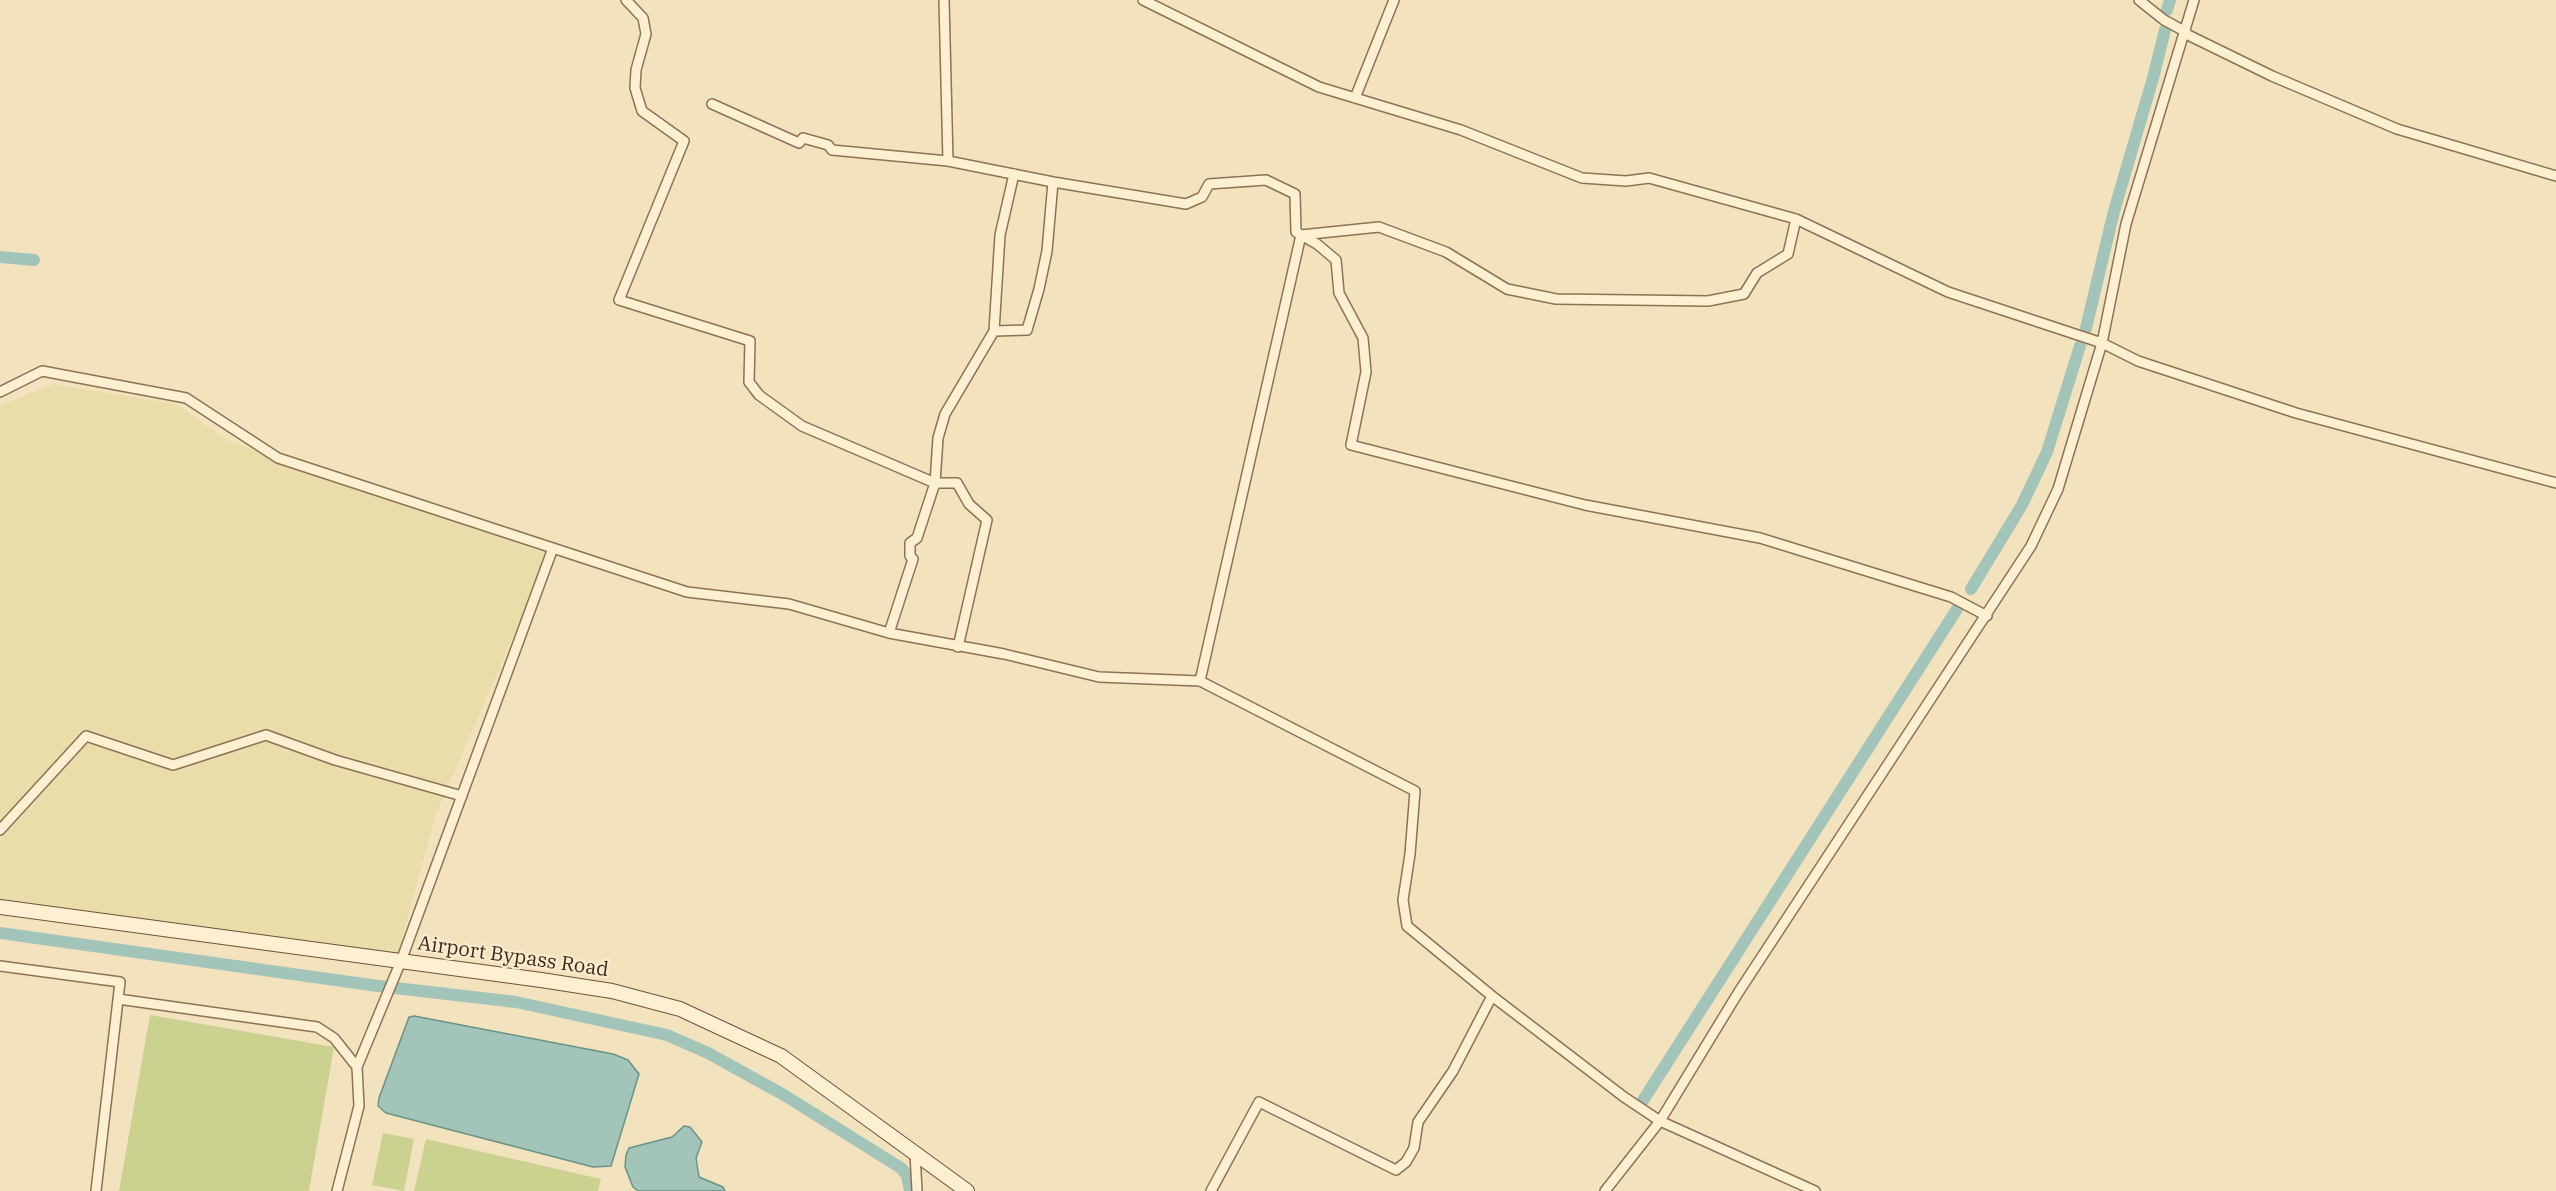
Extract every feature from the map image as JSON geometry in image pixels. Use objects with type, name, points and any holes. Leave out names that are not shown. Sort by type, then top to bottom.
[{"type":"street","points":[[626,0],[643,18],[646,34],[636,70],[635,88],[642,111],[684,141],[619,300],[750,340],[749,382],[759,395],[802,426],[935,483],[957,483],[969,504],[987,520],[958,647]]},
{"type":"street","points":[[944,0],[948,161]]},
{"type":"street","points":[[1143,0],[1319,87],[1461,130],[1582,178],[1626,181],[1649,178],[1796,219],[1948,292],[2102,343],[2138,361],[2296,413],[2556,483]]},
{"type":"street","points":[[1355,98],[1394,0]]},
{"type":"street","points":[[2139,0],[2164,20],[2186,33],[2272,76],[2397,129],[2556,176]]},
{"type":"street","points":[[1605,1191],[1660,1121],[1738,993],[1938,684],[1987,616],[2031,546],[2058,489],[2102,343],[2126,224],[2186,33],[2194,0]]},
{"type":"street","points":[[712,104],[799,143],[803,138],[828,145],[832,150],[948,161],[1053,182],[1186,204],[1202,197],[1209,184],[1266,180],[1295,194],[1296,232],[1336,260],[1340,293],[1363,338],[1366,372],[1351,445],[1585,505],[1760,538],[1951,597],[1987,616]]},
{"type":"street","points":[[890,633],[913,559],[910,556],[910,543],[917,538],[935,483],[938,438],[945,414],[994,331],[1000,235],[1014,174]]},
{"type":"street","points":[[994,331],[1027,330],[1047,251],[1053,182]]},
{"type":"street","points":[[1301,235],[1378,227],[1446,252],[1507,289],[1556,299],[1708,301],[1744,294],[1757,273],[1788,255],[1796,219]]},
{"type":"street","points":[[1200,681],[1301,235]]},
{"type":"street","points":[[0,392],[42,371],[186,398],[279,458],[687,592],[789,604],[890,633],[1004,654],[1099,677],[1200,681],[1415,791],[1403,900],[1407,926],[1492,996],[1624,1097],[1660,1121],[1815,1191]]},
{"type":"street","points":[[337,1191],[359,1106],[357,1067],[401,961],[553,548]]},
{"type":"street","points":[[0,830],[86,736],[173,765],[266,735],[335,760],[462,796]]},
{"type":"street","name":"Airport Bypass Road","points":[[0,907],[612,991],[680,1009],[781,1056],[967,1191]]},
{"type":"street","points":[[0,966],[120,982],[96,1191]]},
{"type":"street","points":[[1211,1191],[1259,1102],[1396,1170],[1406,1162],[1414,1148],[1418,1122],[1453,1071],[1492,996]]},
{"type":"street","points":[[118,999],[317,1027],[334,1038],[357,1067]]},
{"type":"street","points":[[915,1154],[917,1191]]},
{"type":"shaded area","points":[[52,384],[177,404],[227,440],[549,555],[436,814],[398,953],[0,905],[0,406]]},
{"type":"green space","points":[[150,1015],[334,1047],[309,1191],[119,1191]]},
{"type":"green space","points":[[383,1133],[414,1139],[404,1191],[372,1185]]},
{"type":"green space","points":[[426,1139],[601,1179],[598,1191],[414,1191]]},
{"type":"water","points":[[414,1016],[613,1054],[628,1060],[639,1074],[611,1166],[593,1167],[386,1113],[378,1106],[379,1098],[409,1017]]},
{"type":"water","points":[[684,1126],[690,1127],[702,1142],[696,1158],[699,1177],[723,1187],[725,1191],[638,1191],[633,1187],[625,1167],[629,1148],[672,1137]]},
{"type":"waterway","points":[[2167,10],[2170,0]]},
{"type":"waterway","points":[[2086,328],[2114,211],[2165,30]]},
{"type":"waterway","points":[[0,257],[34,260]]},
{"type":"waterway","points":[[1971,589],[2022,505],[2047,452],[2080,346]]},
{"type":"waterway","points":[[1642,1102],[1957,609]]},
{"type":"waterway","points":[[0,933],[378,986],[516,1002],[667,1035],[708,1053],[784,1095],[901,1168],[907,1175],[910,1191]]}]
